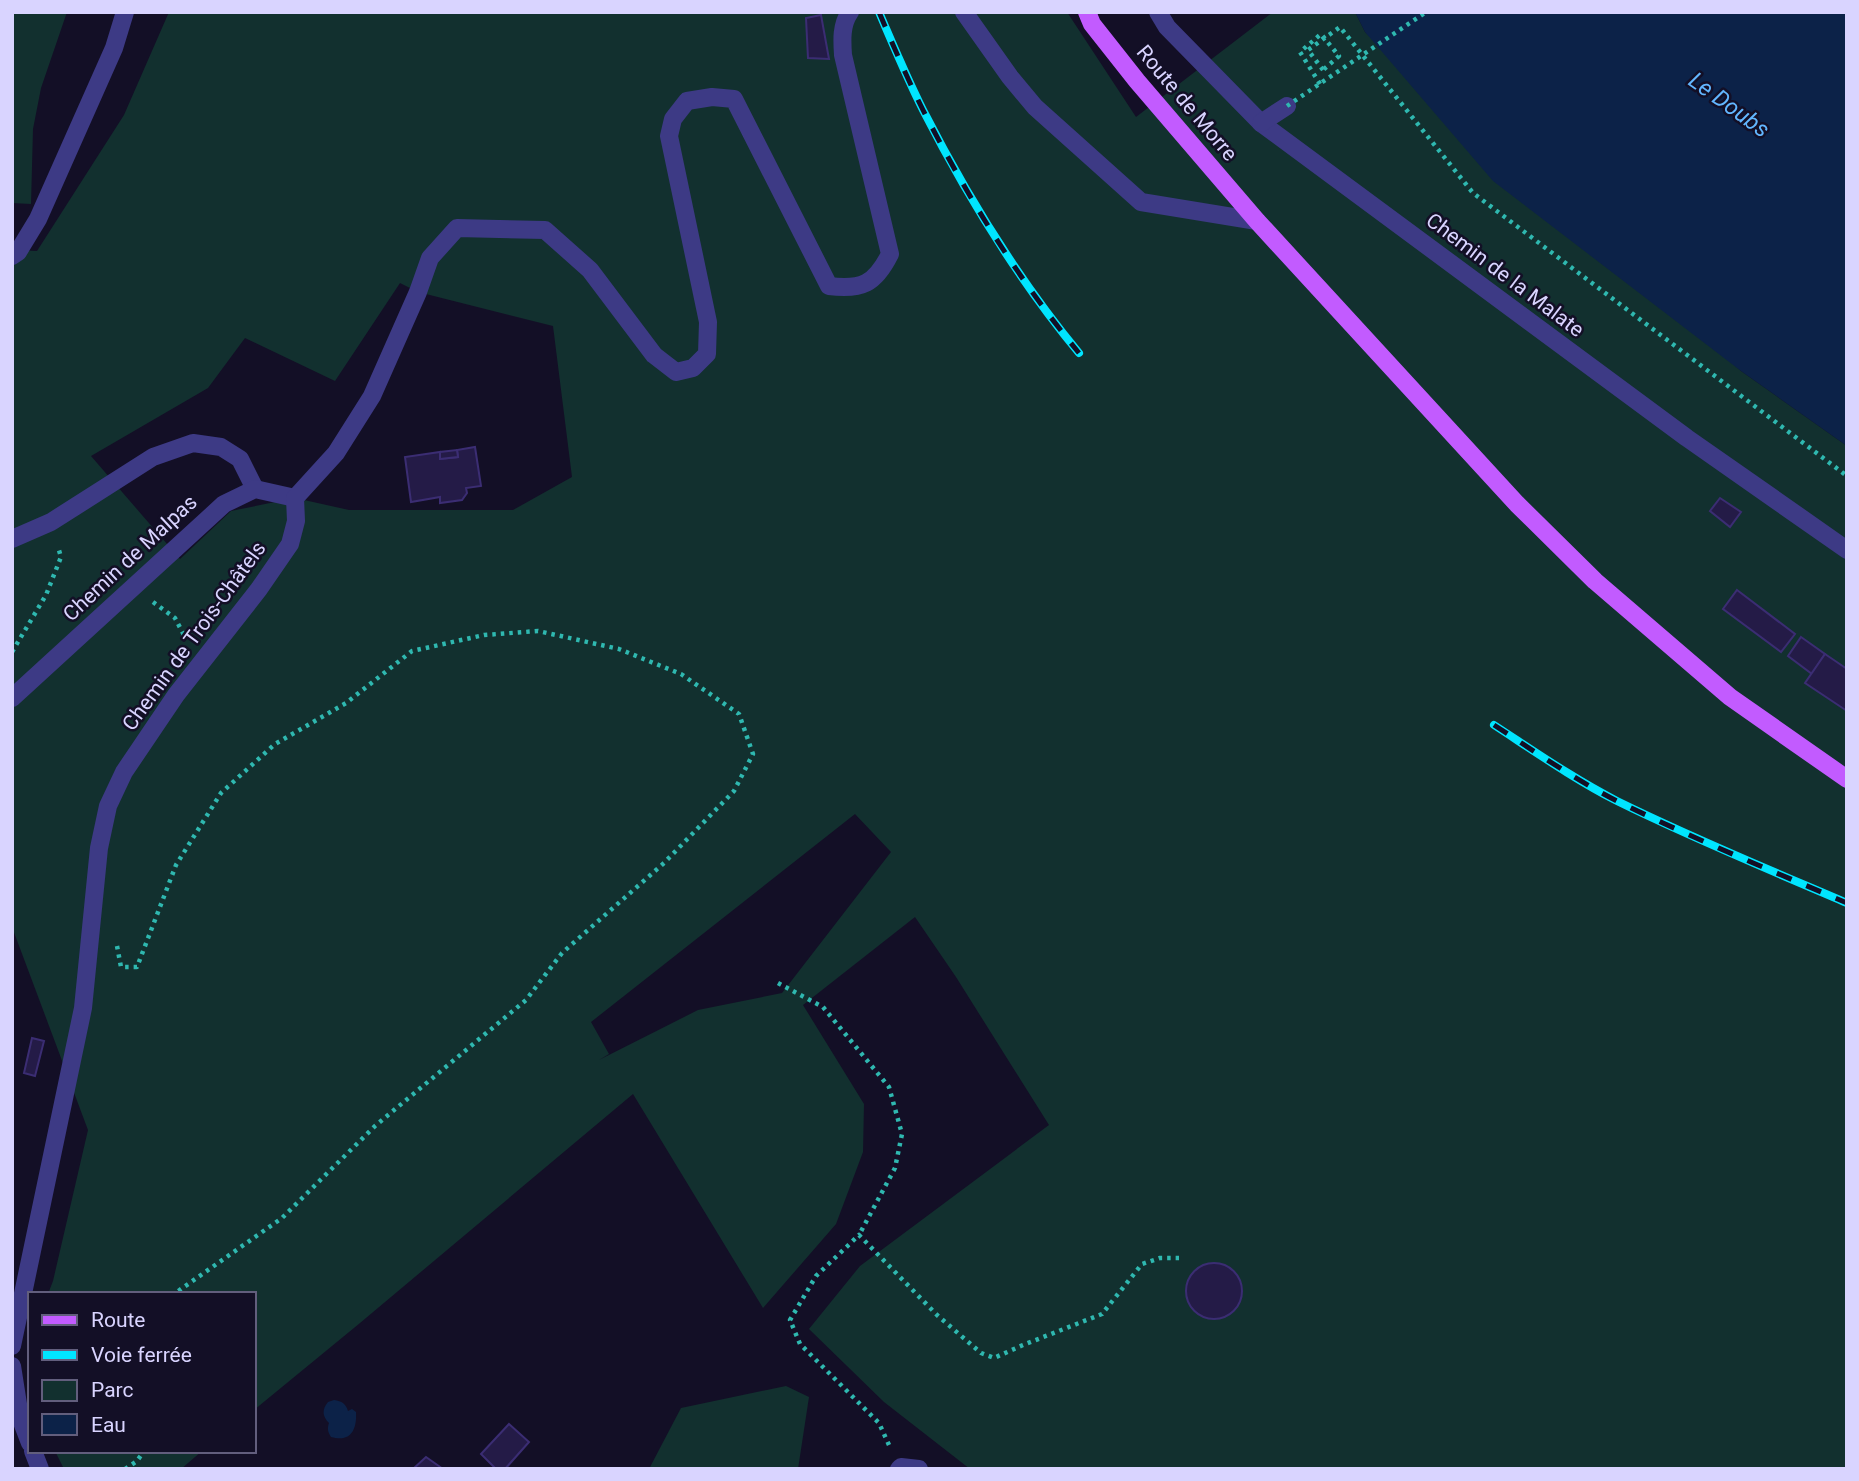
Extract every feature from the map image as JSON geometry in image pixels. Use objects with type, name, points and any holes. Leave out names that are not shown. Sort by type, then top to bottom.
[{"type":"main road","name":"Route de Morre","points":[[1087,12],[1092,24],[1137,81],[1257,221],[1517,503],[1595,581],[1730,697],[1847,779]]},
{"type":"street","points":[[15,254],[38,219],[114,48],[125,12]]},
{"type":"street","points":[[12,539],[51,522],[153,457],[193,443],[221,447],[240,459],[255,489],[295,498],[336,453],[372,396],[418,292],[430,258],[457,228],[545,230],[590,270],[654,355],[676,372],[693,368],[707,354],[708,322],[669,136],[673,119],[687,101],[712,97],[734,99],[829,286],[850,288],[869,283],[883,269],[890,254],[843,55],[842,35],[846,17],[850,12]]},
{"type":"street","points":[[964,12],[1035,107],[1141,202],[1257,221]]},
{"type":"street","name":"Chemin de la Malate","points":[[1158,12],[1167,27],[1261,123],[1687,438],[1847,550]]},
{"type":"street","points":[[1261,123],[1287,106]]},
{"type":"street","name":"Chemin de Malpas","points":[[12,698],[223,503],[255,489]]},
{"type":"street","name":"Chemin de Trois-Châtels","points":[[12,1346],[83,1008],[99,848],[108,806],[124,772],[176,695],[259,589],[290,544],[296,521],[295,498]]},
{"type":"street","points":[[12,1366],[20,1417],[28,1438]]},
{"type":"street","points":[[900,1468],[919,1469]]},
{"type":"path","points":[[1287,106],[1426,12]]},
{"type":"path","points":[[1320,84],[1300,52],[1321,34],[1339,56],[1322,70],[1308,50],[1339,27],[1473,193],[1847,475]]},
{"type":"path","points":[[12,652],[46,596],[61,557],[51,522]]},
{"type":"path","points":[[133,587],[175,618],[200,665]]},
{"type":"path","points":[[145,943],[176,865],[221,793],[275,744],[346,703],[412,651],[484,635],[538,631],[619,649],[681,674],[739,714],[752,754],[734,791],[664,863],[562,953],[526,1000],[375,1126],[282,1218],[177,1292]]},
{"type":"path","points":[[778,983],[823,1007],[889,1087],[902,1134],[895,1168],[859,1235],[816,1276],[790,1320],[800,1344],[879,1423],[900,1468]]},
{"type":"path","points":[[859,1235],[937,1315],[981,1353],[994,1358],[1102,1314],[1142,1264],[1160,1258],[1179,1258]]},
{"type":"path","points":[[125,1469],[137,1461],[143,1453]]},
{"type":"green space","points":[[12,12],[67,12],[41,88],[33,129],[31,204],[12,203]]},
{"type":"green space","points":[[169,12],[1067,12],[1136,117],[1273,12],[1355,12],[1365,32],[1741,371],[1847,446],[1847,1469],[970,1469],[884,1402],[809,1329],[860,1266],[1049,1125],[915,917],[803,1005],[864,1104],[863,1152],[836,1224],[763,1308],[633,1094],[256,1408],[256,1292],[49,1292],[88,1130],[12,927],[12,250],[37,251],[124,115]],"holes":[[[400,283],[418,292],[553,326],[572,477],[513,510],[349,510],[295,498],[231,511],[180,559],[91,456],[208,388],[245,338],[335,381]],[[855,814],[891,852],[782,993],[698,1010],[599,1060],[609,1054],[591,1022]]]},
{"type":"green space","points":[[786,1386],[809,1397],[798,1469],[649,1469],[681,1408]]},
{"type":"green space","points":[[56,1453],[200,1453],[181,1469],[64,1469]]},
{"type":"water","name":"Le Doubs","points":[[1355,12],[1847,12],[1847,446],[1741,371],[1493,181],[1365,32]]},
{"type":"water","points":[[334,1400],[343,1403],[348,1411],[352,1409],[356,1412],[354,1429],[344,1438],[331,1437],[329,1423],[324,1415],[328,1402]]},
{"type":"building","points":[[821,15],[829,59],[808,58],[806,18]]},
{"type":"building","points":[[475,447],[481,486],[466,488],[467,493],[462,500],[440,503],[440,497],[411,502],[405,457],[440,452],[440,459],[458,457],[457,450]]},
{"type":"building","points":[[457,450],[458,457],[440,459],[440,452]]},
{"type":"building","points":[[1720,498],[1741,512],[1730,527],[1710,511]]},
{"type":"building","points":[[1737,590],[1795,634],[1781,652],[1723,609]]},
{"type":"building","points":[[1801,637],[1825,654],[1812,674],[1788,656]]},
{"type":"building","points":[[1825,654],[1847,669],[1847,711],[1805,683]]},
{"type":"building","points":[[32,1038],[44,1041],[35,1076],[24,1073]]},
{"type":"building","points":[[1214,1263],[1225,1265],[1234,1271],[1240,1280],[1240,1302],[1234,1311],[1225,1317],[1214,1319],[1203,1317],[1194,1311],[1188,1302],[1186,1291],[1188,1280],[1194,1271],[1203,1265]]},
{"type":"building","points":[[509,1424],[529,1442],[505,1469],[496,1469],[481,1454]]},
{"type":"building","points":[[426,1457],[443,1469],[413,1469]]},
{"type":"railway","points":[[879,12],[923,110],[975,205],[1014,266],[1079,353]]},
{"type":"railway","points":[[1494,725],[1617,801],[1702,841],[1847,903]]}]
